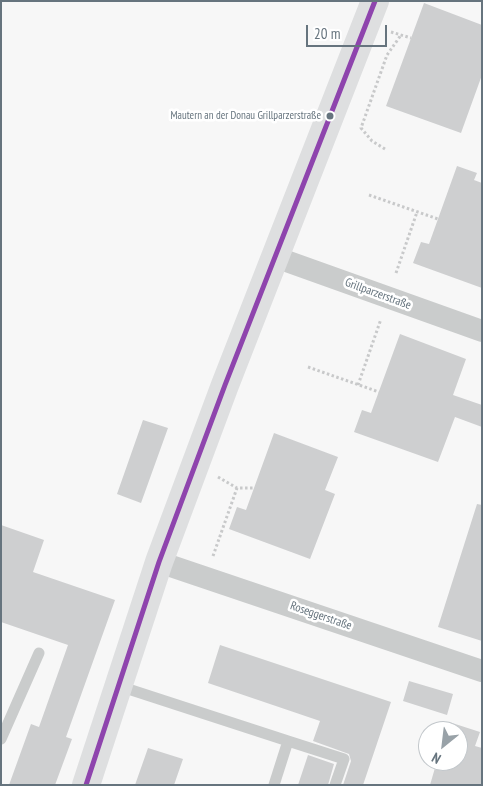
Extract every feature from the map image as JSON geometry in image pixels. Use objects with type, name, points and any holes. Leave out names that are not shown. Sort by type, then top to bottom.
[{"type":"street","points":[[86,785],[159,562],[375,1]]},
{"type":"street","name":"Grillparzerstraße","points":[[275,257],[482,331]]},
{"type":"street","name":"Roseggerstraße","points":[[159,562],[482,670]]},
{"type":"lane","points":[[1,739],[5,720],[39,653]]},
{"type":"lane","points":[[119,686],[344,759],[335,785]]},
{"type":"lane","points":[[274,785],[288,741]]},
{"type":"path","points":[[393,33],[411,38]]},
{"type":"path","points":[[385,149],[372,141],[361,128],[387,55],[401,35]]},
{"type":"path","points":[[369,195],[438,219]]},
{"type":"path","points":[[308,367],[379,392]]},
{"type":"path","points":[[221,478],[237,488],[254,488]]},
{"type":"path","points":[[206,578],[237,488]]},
{"type":"building","points":[[424,3],[482,25],[482,75],[461,133],[386,106]]},
{"type":"building","points":[[457,166],[477,173],[474,180],[482,183],[482,288],[413,263],[421,242],[429,244]]},
{"type":"building","points":[[400,334],[466,359],[453,395],[482,405],[482,427],[455,417],[438,462],[354,432],[362,410],[371,413]]},
{"type":"building","points":[[143,420],[168,428],[141,503],[117,494]]},
{"type":"building","points":[[274,433],[338,457],[325,490],[335,494],[310,559],[229,529],[237,507],[246,510]]},
{"type":"building","points":[[477,504],[482,505],[482,641],[438,627]]},
{"type":"building","points":[[1,525],[44,540],[33,572],[115,600],[66,737],[72,739],[55,785],[9,785],[31,724],[39,727],[68,645],[1,622]]},
{"type":"building","points":[[220,645],[391,702],[363,785],[343,785],[351,761],[349,754],[313,741],[320,721],[208,683]]},
{"type":"building","points":[[409,681],[453,694],[447,715],[403,701]]},
{"type":"building","points":[[468,728],[480,732],[475,746],[482,748],[482,785],[430,785],[434,771],[468,771]]},
{"type":"building","points":[[148,748],[183,759],[174,785],[135,785]]},
{"type":"building","points":[[308,755],[334,764],[328,785],[298,785]]},
{"type":"transit line","points":[[86,785],[159,562],[225,385],[375,1]]},
{"type":"place","name":"Mautern an der Donau Grillparzerstraße","points":[[330,116]]}]
